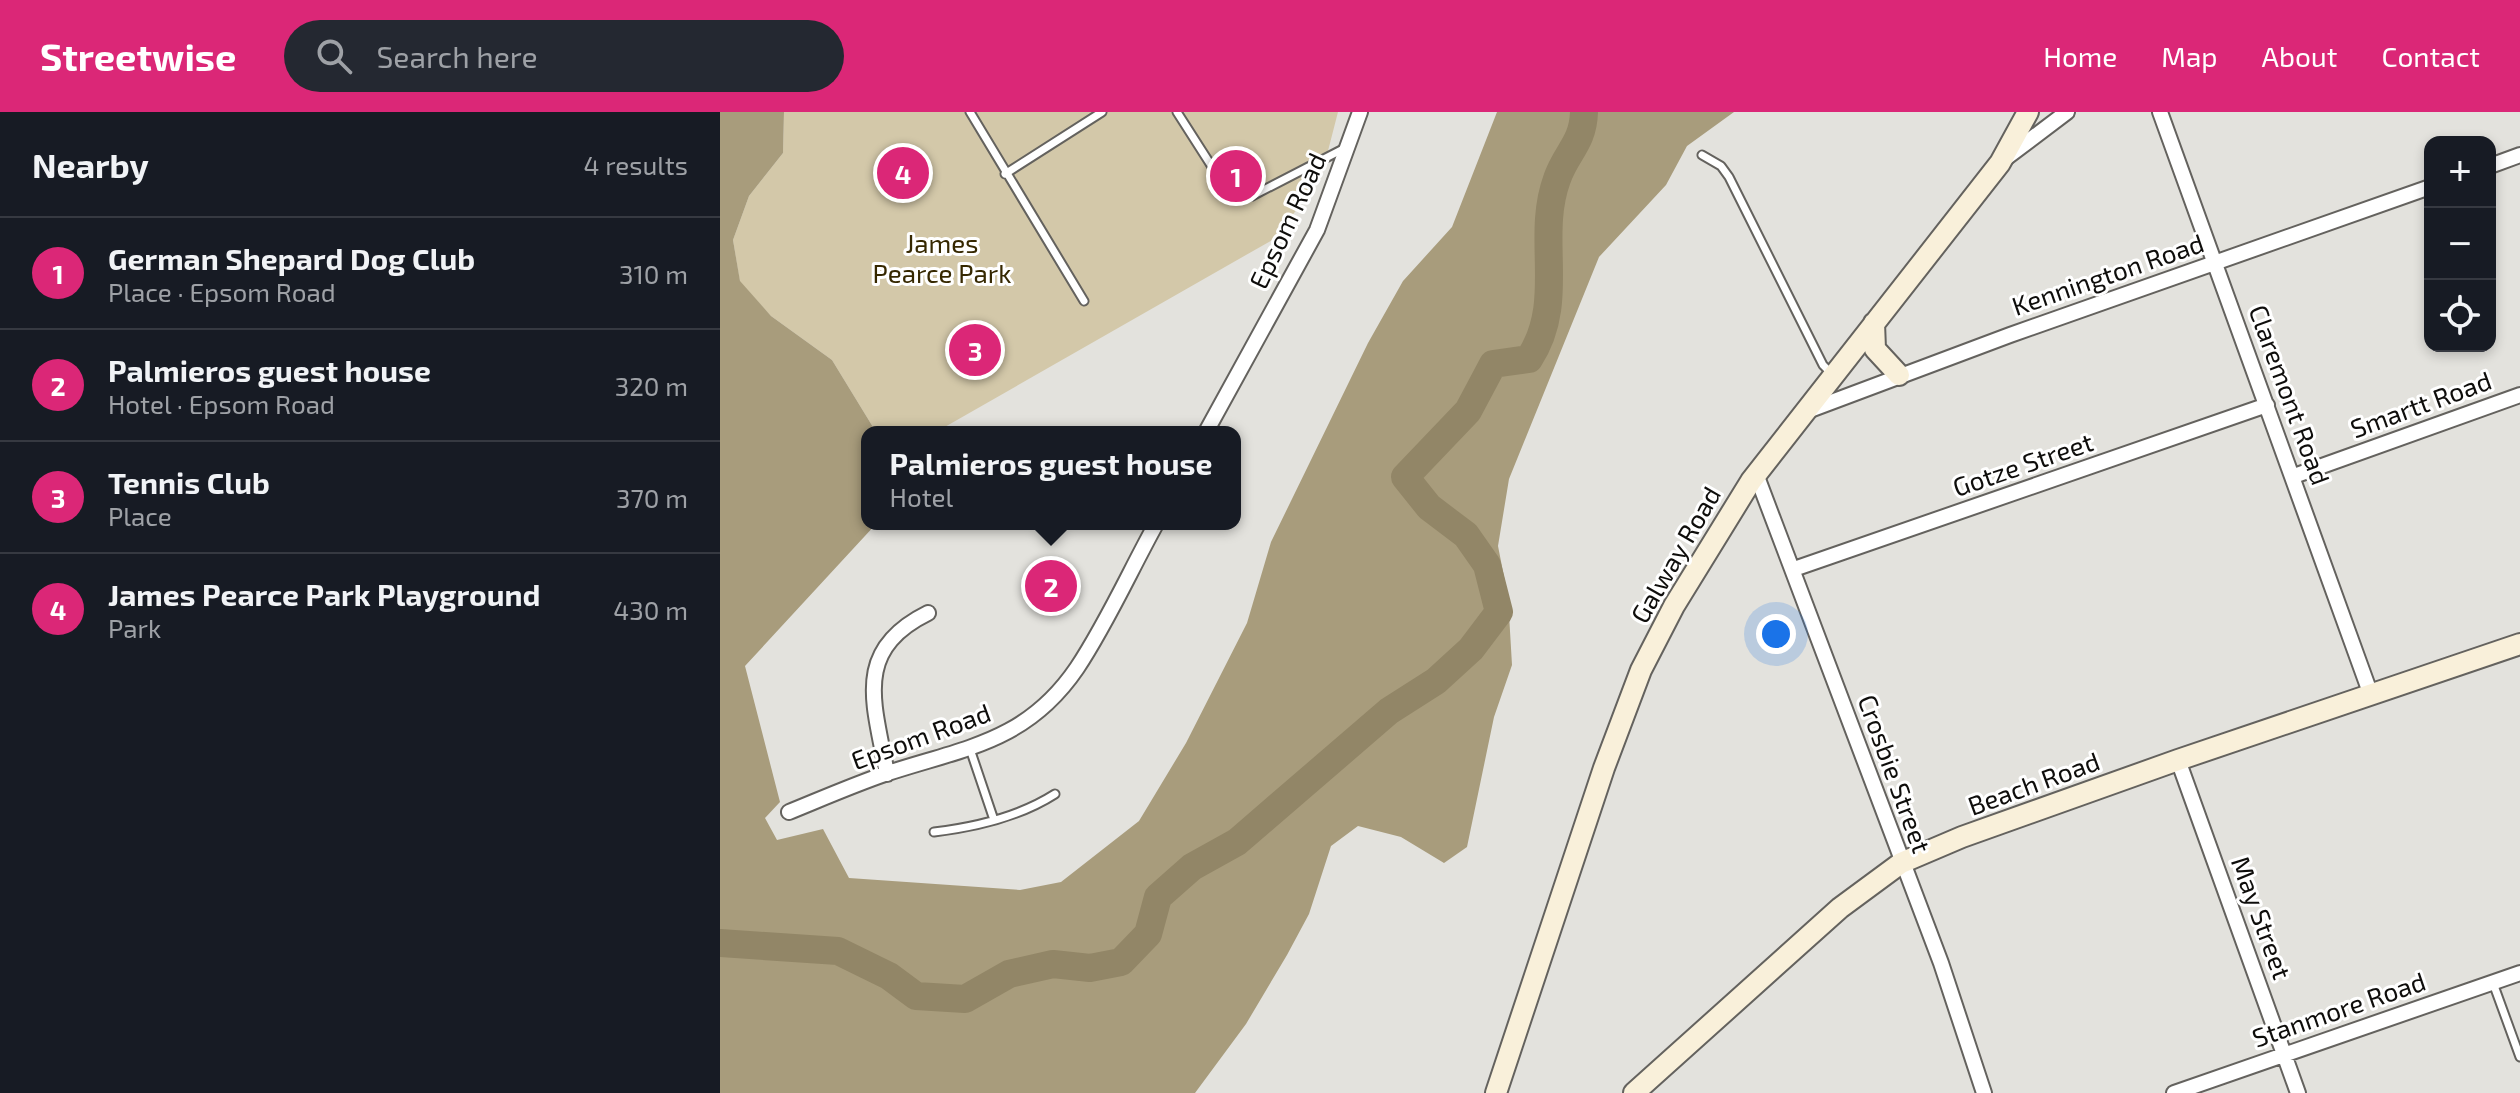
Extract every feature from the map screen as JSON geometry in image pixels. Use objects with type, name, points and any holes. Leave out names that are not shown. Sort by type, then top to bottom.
[{"type":"street","name":"Epsom Road","points":[[1209,426],[1317,230],[1360,112]]},
{"type":"street","name":"Galway Road","points":[[1496,1093],[1604,768],[1641,670],[1688,579],[1756,474],[2000,163],[2028,112]]},
{"type":"street","points":[[2000,163],[2067,112]]},
{"type":"street","name":"Claremont Road","points":[[2160,112],[2371,695]]},
{"type":"street","points":[[2496,164],[2520,155]]},
{"type":"street","name":"Kennington Road","points":[[1804,413],[1899,375],[2424,189]]},
{"type":"street","points":[[1874,323],[1875,349],[1899,375]]},
{"type":"street","name":"Smartt Road","points":[[2294,476],[2520,395]]},
{"type":"street","name":"Gotze Street","points":[[1794,569],[2267,405]]},
{"type":"street","name":"Crosbie Street","points":[[1756,474],[1941,963],[1984,1093]]},
{"type":"street","name":"Epsom Road","points":[[789,812],[887,774],[970,749],[1020,724],[1077,668],[1153,530]]},
{"type":"street","points":[[887,774],[873,695],[877,665],[890,637],[928,613]]},
{"type":"street","name":"Beach Road","points":[[1634,1093],[1840,908],[1901,863],[1962,837],[2178,760],[2520,644]]},
{"type":"street","name":"May Street","points":[[2178,760],[2298,1093]]},
{"type":"street","name":"Stanmore Road","points":[[2174,1093],[2520,973]]},
{"type":"lane","points":[[970,112],[1084,301]]},
{"type":"lane","points":[[1005,174],[1102,112]]},
{"type":"lane","points":[[1177,112],[1232,198],[1252,196],[1350,145]]},
{"type":"lane","points":[[1702,155],[1721,166],[1729,177],[1823,365],[1833,376]]},
{"type":"lane","points":[[970,749],[994,820]]},
{"type":"lane","points":[[934,832],[994,820],[1038,805],[1055,794]]},
{"type":"lane","points":[[2493,983],[2520,1057]]},
{"type":"green space","name":"James Pearce Park","points":[[784,112],[1338,112],[1321,178],[1274,239],[947,426],[872,426],[832,360],[771,316],[740,282],[733,240],[749,196],[783,153]]},
{"type":"shaded area","points":[[720,112],[784,112],[783,153],[749,196],[733,240],[740,281],[771,316],[832,360],[872,426],[861,426],[861,530],[870,530],[745,666],[780,802],[765,818],[777,840],[823,829],[849,878],[1020,890],[1061,882],[1139,821],[1186,743],[1247,623],[1271,542],[1368,343],[1403,281],[1452,227],[1497,112],[1734,112],[1687,146],[1666,185],[1599,257],[1509,479],[1498,546],[1508,597],[1512,665],[1494,717],[1467,847],[1444,863],[1401,837],[1358,826],[1331,846],[1309,914],[1287,955],[1246,1024],[1195,1093],[720,1093]]},
{"type":"building","points":[[1231,154],[1253,185],[1245,190],[1235,191],[1218,164]]},
{"type":"building","points":[[983,328],[999,349],[968,373],[952,352]]},
{"type":"waterway","points":[[720,943],[838,951],[889,976],[916,996],[965,999],[1009,974],[1053,964],[1090,968],[1121,962],[1148,934],[1158,897],[1192,867],[1237,842],[1389,711],[1436,681],[1471,649],[1499,612],[1487,565],[1466,535],[1429,507],[1405,477],[1468,411],[1493,364],[1529,359],[1540,337],[1549,292],[1551,202],[1557,179],[1581,132],[1584,112]]},
{"type":"place","name":"James Pearce Park Playground","points":[[903,173]]},
{"type":"place","name":"German Shepard Dog Club","points":[[1236,176]]},
{"type":"place","name":"Tennis Club","points":[[975,350]]},
{"type":"place","name":"Palmieros guest house","points":[[1051,586]]}]
